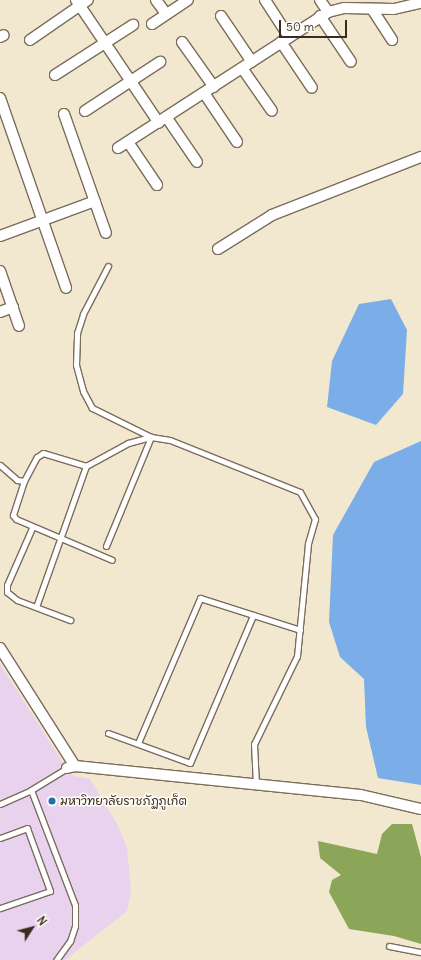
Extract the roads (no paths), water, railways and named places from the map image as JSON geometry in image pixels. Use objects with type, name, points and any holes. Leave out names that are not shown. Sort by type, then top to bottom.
[{"type":"street","points":[[156,0],[166,14]]},
{"type":"street","points":[[152,24],[188,0]]},
{"type":"street","points":[[265,0],[312,88]]},
{"type":"street","points":[[320,0],[324,14],[351,62]]},
{"type":"street","points":[[30,40],[82,2],[104,43],[130,82],[197,162]]},
{"type":"street","points":[[118,148],[214,87],[324,14],[344,8],[394,9],[421,3]]},
{"type":"street","points":[[372,9],[392,40]]},
{"type":"street","points":[[221,16],[252,62]]},
{"type":"street","points":[[55,74],[133,25]]},
{"type":"street","points":[[182,42],[214,87]]},
{"type":"street","points":[[85,110],[160,62]]},
{"type":"street","points":[[242,68],[272,111]]},
{"type":"street","points":[[204,93],[237,142]]},
{"type":"street","points":[[0,98],[66,288]]},
{"type":"street","points":[[64,114],[106,233]]},
{"type":"street","points":[[128,142],[157,185]]},
{"type":"street","points":[[218,249],[272,215],[421,157]]},
{"type":"street","points":[[0,236],[95,201]]},
{"type":"street","points":[[0,271],[19,326]]},
{"type":"street","points":[[0,312],[13,307]]},
{"type":"street","points":[[0,648],[71,767],[256,786],[361,794],[421,809]]},
{"type":"lane","points":[[108,266],[83,314],[77,333],[76,365],[79,378],[92,408],[151,437],[170,440],[300,492],[315,519],[308,544],[297,656],[254,744],[256,786]]},
{"type":"lane","points":[[36,607],[86,466],[128,443],[151,437]]},
{"type":"lane","points":[[106,546],[151,437]]},
{"type":"lane","points":[[86,466],[43,453],[37,457],[24,481],[13,515],[19,522],[32,528],[112,560]]},
{"type":"lane","points":[[0,465],[16,480],[24,481]]},
{"type":"lane","points":[[32,528],[6,589],[17,600],[70,620]]},
{"type":"lane","points":[[138,743],[200,598],[300,630]]},
{"type":"lane","points":[[108,733],[190,763],[253,615]]},
{"type":"lane","points":[[0,804],[31,790],[71,767]]},
{"type":"lane","points":[[31,790],[75,905],[75,926],[70,941],[56,960]]},
{"type":"lane","points":[[0,838],[27,828],[50,891],[0,908]]},
{"type":"lane","points":[[389,946],[421,952]]},
{"type":"water","points":[[391,299],[407,330],[403,394],[376,425],[327,407],[332,361],[359,304]]},
{"type":"water","points":[[421,441],[421,785],[378,778],[366,727],[364,679],[340,657],[329,622],[333,535],[374,462]]},
{"type":"place","name":"มหาวิทยาลัยราชภัฏภูเก็ต","points":[[52,801]]}]
